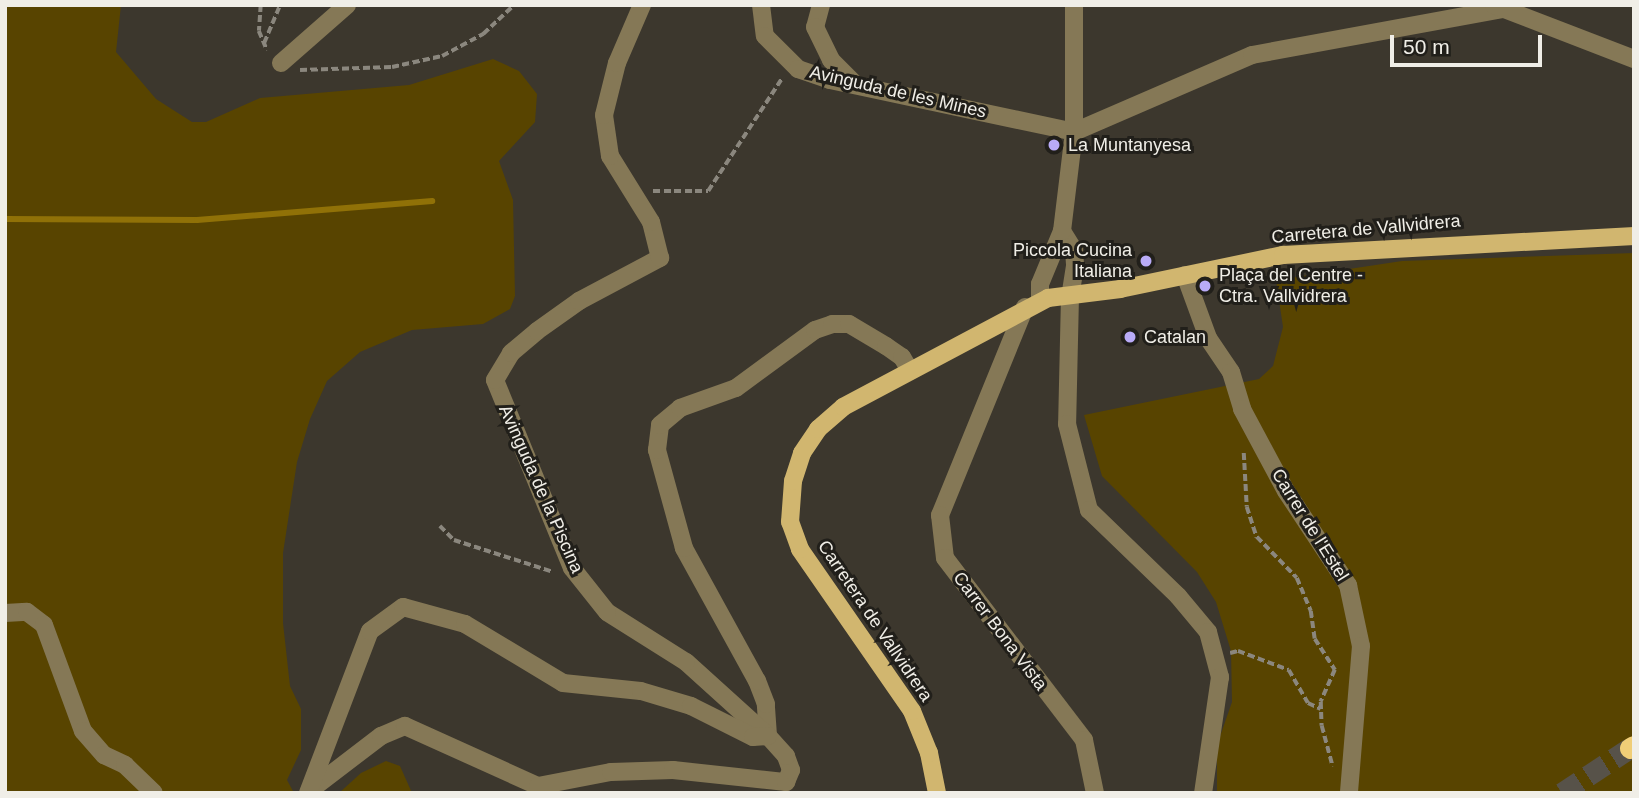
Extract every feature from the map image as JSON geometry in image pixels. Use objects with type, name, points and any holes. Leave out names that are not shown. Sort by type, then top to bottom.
[{"type":"main road","name":"Carretera de Vallvidrera","points":[[937,793],[929,753],[912,711],[800,549],[790,522],[796,467],[814,434],[843,407],[1032,304],[1105,292],[1283,255],[1634,236]]},
{"type":"street","points":[[281,63],[346,5]]},
{"type":"street","name":"Avinguda de la Piscina","points":[[309,792],[381,736],[405,726],[538,786],[611,772],[673,770],[786,782],[791,770],[786,757],[768,736],[686,662],[607,612],[572,568],[559,525],[501,402],[495,380],[511,353],[537,331],[660,258],[651,222],[610,156],[604,115],[617,64],[642,5]]},
{"type":"street","name":"Avinguda de les Mines","points":[[761,5],[765,36],[791,63],[830,79],[1074,132]]},
{"type":"street","points":[[821,5],[815,27],[831,60],[855,84]]},
{"type":"street","points":[[1074,5],[1074,132],[1062,232],[1074,250],[1070,296],[1067,424],[1089,510],[1178,596],[1208,632],[1220,677],[1203,793]]},
{"type":"street","points":[[1074,132],[1252,55],[1498,7],[1634,60]]},
{"type":"street","name":"Carrer Bona Vista","points":[[1062,232],[940,515],[945,558],[1084,740],[1095,793]]},
{"type":"street","name":"Carrer de l'Estel","points":[[1185,275],[1189,294],[1208,338],[1231,372],[1250,424],[1286,491],[1348,584],[1361,646],[1349,789]]},
{"type":"street","points":[[309,792],[370,631],[403,607],[465,624],[563,683],[641,691],[691,706],[753,737],[768,736],[766,704],[757,681],[684,548],[657,450],[660,425],[680,408],[736,388],[815,330],[832,324],[849,324],[886,346],[902,357],[910,371]]},
{"type":"street","points":[[5,613],[27,612],[44,625],[83,731],[104,755],[125,765],[154,793]]},
{"type":"path","points":[[261,5],[259,31],[264,43],[281,63],[325,72],[392,66],[442,56],[483,34],[514,5]]},
{"type":"path","points":[[264,43],[280,5]]},
{"type":"path","points":[[632,191],[708,191],[791,63]]},
{"type":"path","points":[[1250,424],[1243,447],[1248,507],[1258,537],[1297,579],[1311,611],[1315,639],[1335,670],[1321,710],[1330,764],[1349,789]]},
{"type":"path","points":[[440,526],[454,540],[582,580]]},
{"type":"path","points":[[1214,656],[1238,651],[1289,670],[1308,703],[1321,710]]},
{"type":"shaded area","points":[[5,5],[121,5],[116,52],[156,99],[192,122],[206,122],[260,98],[409,85],[493,59],[519,71],[537,94],[535,122],[499,161],[513,200],[515,296],[510,309],[483,324],[412,330],[360,352],[327,381],[310,419],[297,462],[283,553],[283,623],[290,686],[301,709],[301,750],[287,780],[294,793],[5,793]]},
{"type":"shaded area","points":[[1634,253],[1634,793],[1217,793],[1217,745],[1232,702],[1231,651],[1216,602],[1197,572],[1102,476],[1084,415],[1259,379],[1273,366],[1283,327],[1276,280],[1402,261]]},
{"type":"shaded area","points":[[386,761],[400,766],[412,793],[339,793],[361,773]]},
{"type":"waterway","points":[[5,219],[197,220],[432,201]]},
{"type":"tunnel","points":[[1562,793],[1630,748]]},
{"type":"place","name":"La Muntanyesa","points":[[1054,145]]},
{"type":"place","name":"Piccola Cucina Italiana","points":[[1146,261]]},
{"type":"place","name":"Plaça del Centre - Ctra. Vallvidrera","points":[[1205,286]]},
{"type":"place","name":"Catalan","points":[[1130,337]]}]
